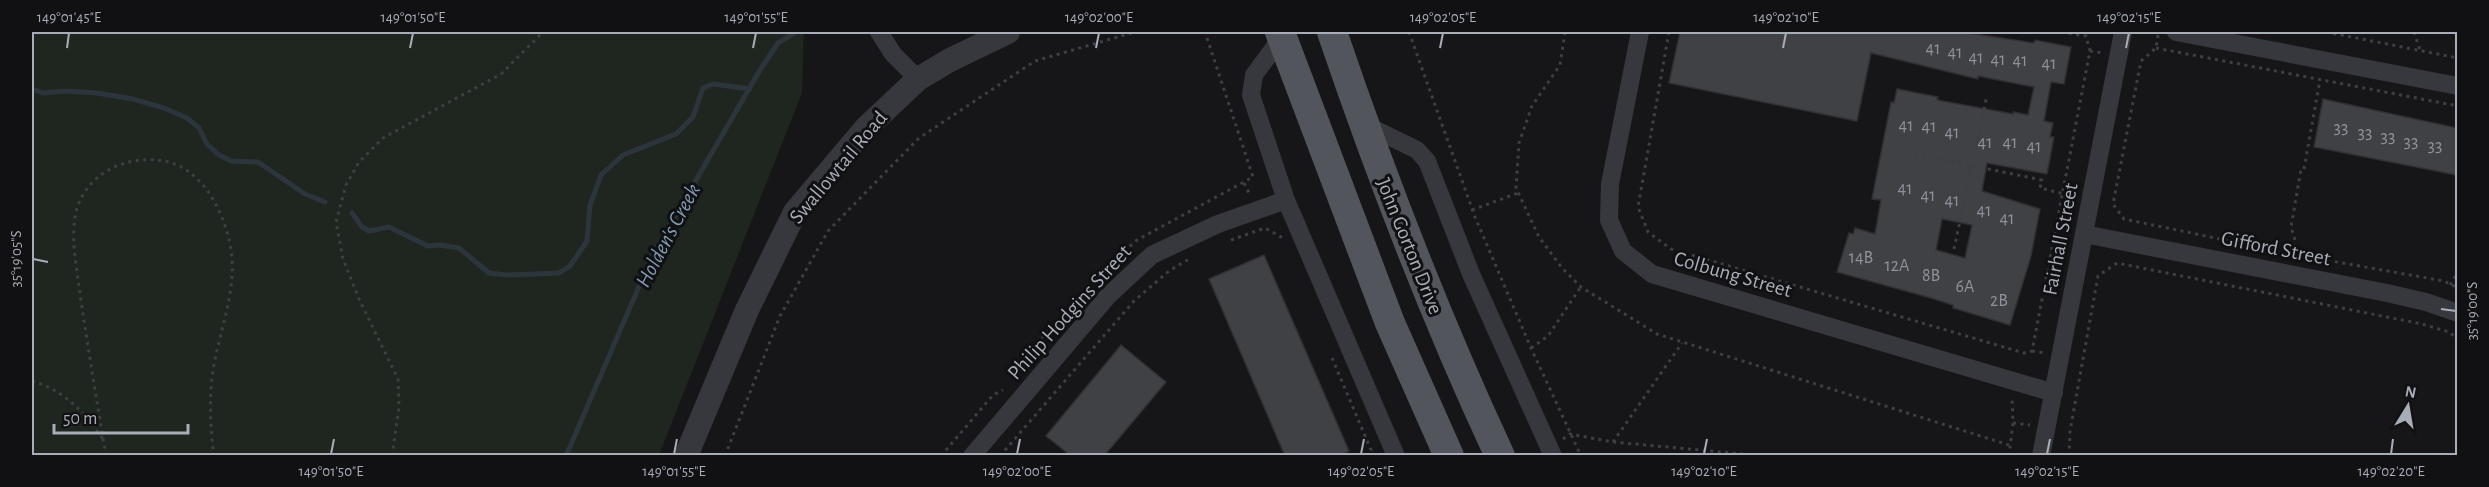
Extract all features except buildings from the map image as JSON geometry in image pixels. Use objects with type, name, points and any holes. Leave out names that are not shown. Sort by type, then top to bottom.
[{"type":"main road","name":"John Gorton Drive","points":[[1332,32],[1429,297],[1500,456]]},
{"type":"main road","points":[[1281,34],[1390,323],[1449,456]]},
{"type":"street","points":[[879,32],[893,54],[918,79]]},
{"type":"street","name":"Swallowtail Road","points":[[686,456],[747,310],[795,212],[866,128],[918,79],[950,60],[1008,32]]},
{"type":"street","name":"Colbung Street","points":[[1640,32],[1610,184],[1609,220],[1623,251],[1652,274],[2054,393]]},
{"type":"street","name":"Fairhall Street","points":[[2041,456],[2124,32]]},
{"type":"street","points":[[2176,32],[2457,86]]},
{"type":"street","points":[[1281,34],[1254,75],[1251,95],[1286,200],[1395,456]]},
{"type":"street","points":[[1364,124],[1417,150],[1427,161],[1471,274],[1553,456]]},
{"type":"street","name":"Philip Hodgins Street","points":[[972,456],[1108,296],[1152,255],[1218,224],[1286,200]]},
{"type":"street","name":"Gifford Street","points":[[2084,234],[2387,293],[2426,302],[2457,313]]},
{"type":"path","points":[[392,456],[399,407],[398,379],[359,299],[338,240],[336,222],[346,184],[359,162],[383,138],[501,74],[543,32]]},
{"type":"path","points":[[725,456],[780,316],[828,231],[919,138],[1035,61],[1135,32]]},
{"type":"path","points":[[1018,375],[1028,353],[1113,261],[1137,240],[1253,177],[1205,32]]},
{"type":"path","points":[[1409,32],[1472,210],[1531,348],[1581,456]]},
{"type":"path","points":[[1669,32],[1638,207],[1648,232],[1671,249],[2024,353],[2032,351],[2090,51],[2087,32]]},
{"type":"path","points":[[2061,32],[2086,36]]},
{"type":"path","points":[[2159,32],[2156,48],[2141,61],[2113,204],[2124,219],[2292,254],[2444,281],[2457,288]]},
{"type":"path","points":[[2325,32],[2457,58]]},
{"type":"path","points":[[2414,32],[2420,50]]},
{"type":"path","points":[[2156,48],[2457,106]]},
{"type":"path","points":[[2292,254],[2296,243],[2291,227],[2320,80]]},
{"type":"path","points":[[1954,249],[1987,95]]},
{"type":"path","points":[[1885,148],[2042,180],[2040,188]]},
{"type":"path","points":[[106,456],[75,254],[75,216],[86,192],[108,169],[139,159],[169,162],[196,176],[217,205],[232,250],[231,292],[213,371],[210,399],[214,456]]},
{"type":"path","points":[[1472,210],[1518,194]]},
{"type":"path","points":[[1226,242],[1265,228],[1283,238]]},
{"type":"path","points":[[1000,456],[1134,301],[1168,271],[1197,254]]},
{"type":"path","points":[[2069,456],[2070,431],[2098,276],[2117,263],[2422,324],[2449,332],[2457,339]]},
{"type":"path","points":[[2450,285],[2457,272]]},
{"type":"path","points":[[1531,348],[1548,336],[1581,287]]},
{"type":"path","points":[[1613,442],[1682,343]]},
{"type":"path","points":[[32,381],[45,385],[70,400],[90,420],[104,440]]},
{"type":"path","points":[[941,456],[993,395],[1012,385]]},
{"type":"path","points":[[2009,456],[2013,423],[2012,398]]},
{"type":"path","points":[[1570,434],[1613,442],[1765,456]]},
{"type":"shaded area","points":[[32,32],[804,32],[802,93],[659,455],[32,455]]},
{"type":"waterway","name":"Holden's Creek","points":[[566,456],[653,254],[760,70],[778,43],[796,32]]},
{"type":"waterway","points":[[352,213],[362,227],[369,231],[389,227],[428,246],[459,248],[489,273],[506,275],[559,273],[570,266],[587,241],[590,205],[601,175],[623,155],[676,134],[693,117],[703,88],[713,84],[750,89]]},
{"type":"waterway","points":[[32,89],[43,93],[66,91],[97,93],[133,99],[164,108],[187,118],[199,128],[207,144],[219,155],[231,161],[258,162],[305,194],[325,202]]}]
